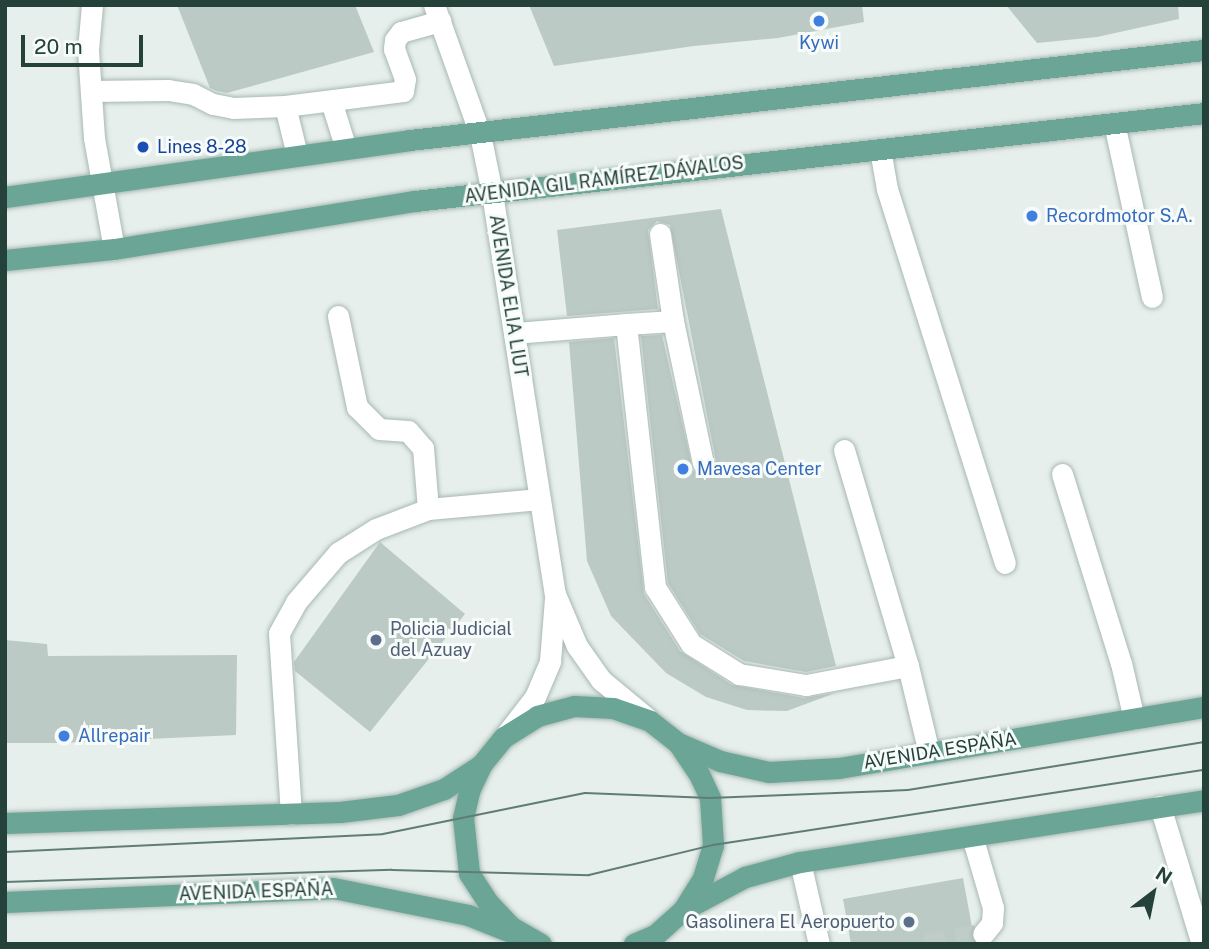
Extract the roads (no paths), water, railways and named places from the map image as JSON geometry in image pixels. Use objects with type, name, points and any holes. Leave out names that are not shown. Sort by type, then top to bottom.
[{"type":"main road","points":[[5,197],[297,155],[1204,50]]},
{"type":"main road","name":"AVENIDA GIL RAMÍREZ DÁVALOS","points":[[5,260],[114,249],[415,201],[1204,113]]},
{"type":"main road","points":[[541,944],[512,927],[487,901],[469,873],[463,818],[469,791],[481,765],[504,737],[537,716],[574,706],[613,708],[650,721],[678,743],[699,774],[710,798],[713,845],[703,878],[684,910]]},
{"type":"main road","name":"AVENIDA ESPAÑA","points":[[678,743],[720,761],[769,772],[839,768],[1204,707]]},
{"type":"main road","points":[[5,822],[340,812],[398,805],[444,789],[481,765]]},
{"type":"main road","points":[[634,944],[655,935],[684,910],[745,877],[800,862],[1204,800]]},
{"type":"main road","name":"AVENIDA ESPAÑA","points":[[5,902],[333,888],[468,915],[541,944]]},
{"type":"street","points":[[92,5],[88,50],[94,138],[114,249]]},
{"type":"street","points":[[91,91],[167,90],[192,93],[213,104],[233,108],[285,106],[403,91],[405,79],[394,49],[395,40],[401,32],[437,13]]},
{"type":"street","name":"AVENIDA ELIA LIUT","points":[[437,13],[480,134],[492,193],[555,594],[550,662],[535,697],[504,737]]},
{"type":"street","points":[[331,101],[346,149]]},
{"type":"street","points":[[285,106],[297,155]]},
{"type":"street","points":[[1114,123],[1152,297]]},
{"type":"street","points":[[880,149],[887,189],[1005,563]]},
{"type":"street","points":[[660,234],[673,321],[703,463]]},
{"type":"street","points":[[338,316],[357,407],[379,429],[408,431],[423,448],[428,509]]},
{"type":"street","points":[[514,333],[673,321]]},
{"type":"street","points":[[625,324],[655,587],[691,644],[739,674],[806,685],[908,667]]},
{"type":"street","points":[[844,450],[908,667],[929,753]]},
{"type":"street","points":[[1062,474],[1121,663],[1134,719]]},
{"type":"street","points":[[291,814],[279,633],[296,602],[338,553],[376,529],[428,509],[540,499]]},
{"type":"street","name":"AVENIDA ELIA LIUT","points":[[555,594],[577,646],[601,680],[650,721]]},
{"type":"street","points":[[1160,806],[1202,944]]},
{"type":"street","points":[[972,836],[993,908],[990,934]]},
{"type":"street","points":[[800,862],[820,944]]},
{"type":"tunnel","points":[[925,944],[983,934]]},
{"type":"tram line","points":[[5,852],[383,834],[585,793],[710,798],[908,790],[1204,742]]},
{"type":"tram line","points":[[5,882],[392,870],[589,875],[713,845],[1204,770]]},
{"type":"place","name":"Kywi","points":[[819,21]]},
{"type":"place","name":"Lines 8-28","points":[[143,147]]},
{"type":"place","name":"Recordmotor S.A.","points":[[1032,216]]},
{"type":"place","name":"Mavesa Center","points":[[683,469]]},
{"type":"place","name":"Policia Judicial del Azuay","points":[[376,640]]},
{"type":"place","name":"Allrepair","points":[[64,736]]},
{"type":"place","name":"Gasolinera El Aeropuerto","points":[[909,922]]}]
